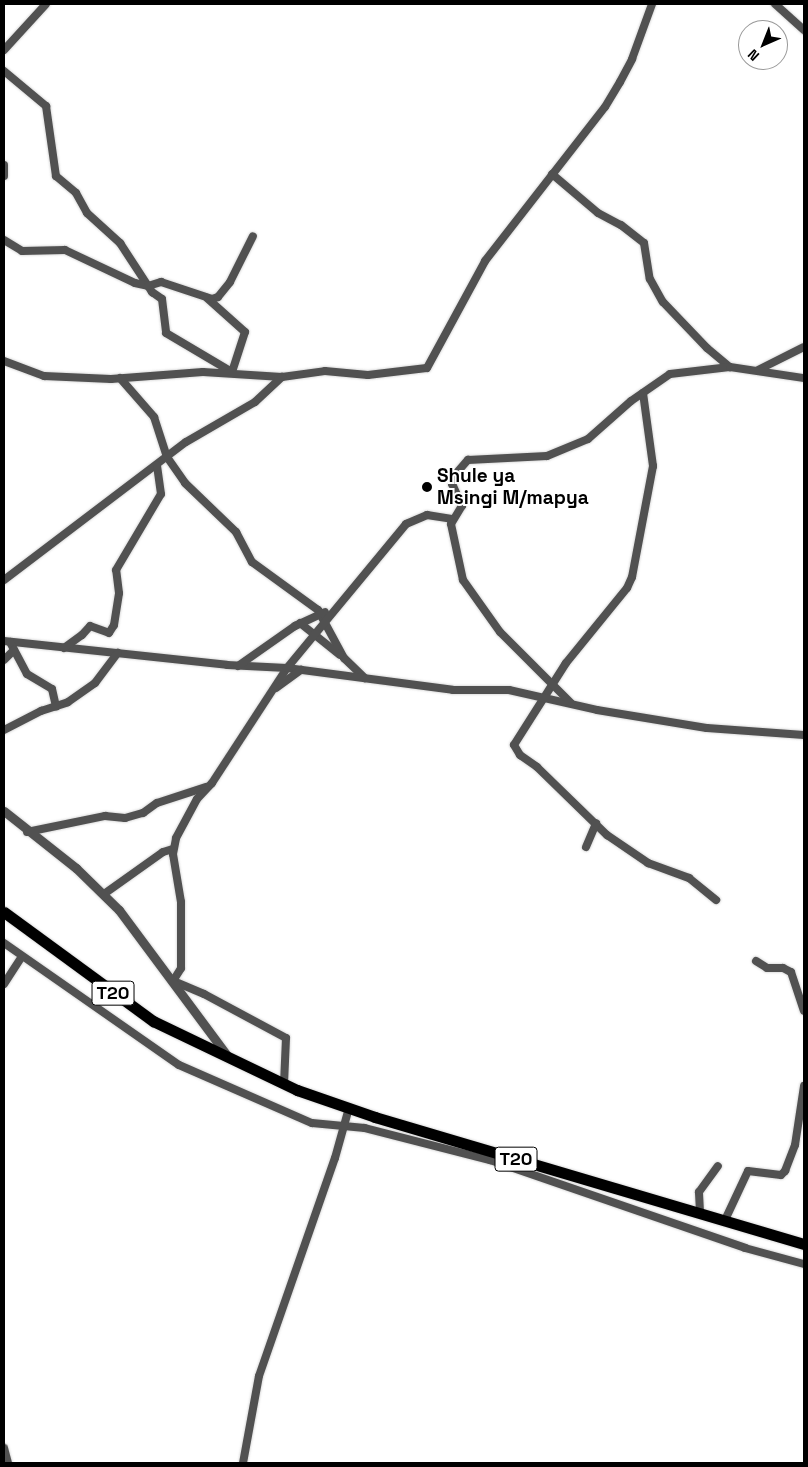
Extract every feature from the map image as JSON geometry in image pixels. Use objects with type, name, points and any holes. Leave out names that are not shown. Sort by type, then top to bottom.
[{"type":"main road","name":"T20","points":[[4,912],[153,1021],[231,1061],[284,1084],[349,1108],[804,1244]]},
{"type":"street","points":[[4,50],[46,4]]},
{"type":"street","points":[[4,361],[44,376],[120,378],[177,372],[232,372],[282,377],[325,371],[368,375],[429,366],[478,272],[620,82],[632,59],[652,4]]},
{"type":"street","points":[[775,4],[804,30]]},
{"type":"street","points":[[4,71],[46,106],[56,176],[79,197],[87,214],[120,243],[148,286],[162,299],[166,333],[232,372]]},
{"type":"street","points":[[4,165],[4,176]]},
{"type":"street","points":[[552,174],[598,213],[621,224],[644,243],[650,279],[663,302],[707,348],[730,366]]},
{"type":"street","points":[[207,298],[218,297],[227,286],[253,236]]},
{"type":"street","points":[[4,240],[22,251],[65,250],[126,280],[148,286],[161,282],[207,298],[246,332],[232,372]]},
{"type":"street","points":[[758,370],[804,347]]},
{"type":"street","points":[[571,703],[500,632],[472,597],[462,576],[452,519],[462,506],[452,478],[467,460],[534,457],[559,452],[588,439],[643,393],[670,374],[730,366],[804,378]]},
{"type":"street","points":[[4,580],[166,457],[254,402],[282,377]]},
{"type":"street","points":[[120,378],[154,417],[166,457],[197,496],[236,532],[252,562],[309,600],[322,617],[344,658]]},
{"type":"street","points":[[643,393],[653,466],[637,538],[632,577],[627,588],[544,696],[515,743],[516,750],[596,824],[648,864],[688,878],[716,900]]},
{"type":"street","points":[[64,648],[82,636],[90,626],[109,633],[114,625],[119,593],[116,570],[161,494],[157,465]]},
{"type":"street","points":[[238,666],[300,623],[322,617],[331,611],[410,520],[427,515],[452,519]]},
{"type":"street","points":[[173,981],[180,971],[181,907],[173,849],[181,826],[197,799],[212,783],[287,668],[314,632],[322,617]]},
{"type":"street","points":[[300,623],[314,632],[366,678]]},
{"type":"street","points":[[9,644],[238,666],[287,668],[452,690],[491,688],[544,696],[571,703],[707,728],[804,735]]},
{"type":"street","points":[[4,660],[9,644]]},
{"type":"street","points":[[9,644],[27,674],[52,689],[56,707]]},
{"type":"street","points":[[4,730],[41,711],[56,707],[90,688],[118,653]]},
{"type":"street","points":[[271,693],[301,670]]},
{"type":"street","points":[[27,832],[105,816],[125,818],[212,783]]},
{"type":"street","points":[[4,811],[104,894],[173,981],[231,1061]]},
{"type":"street","points":[[586,848],[596,824]]},
{"type":"street","points":[[104,894],[163,852],[173,849]]},
{"type":"street","points":[[4,944],[121,1027],[203,1078],[312,1123],[345,1124],[490,1160],[745,1248],[804,1264]]},
{"type":"street","points":[[4,984],[22,956]]},
{"type":"street","points":[[756,961],[767,968],[785,968],[790,972],[804,1011]]},
{"type":"street","points":[[173,981],[204,994],[286,1038],[284,1084]]},
{"type":"street","points":[[725,1220],[748,1171],[781,1175],[785,1171],[795,1145],[804,1086]]},
{"type":"street","points":[[243,1463],[259,1376],[349,1108]]},
{"type":"street","points":[[700,1212],[699,1192],[718,1166]]},
{"type":"street","points":[[4,1448],[8,1463]]},
{"type":"place","name":"Shule ya Msingi M/mapya","points":[[427,487]]}]
